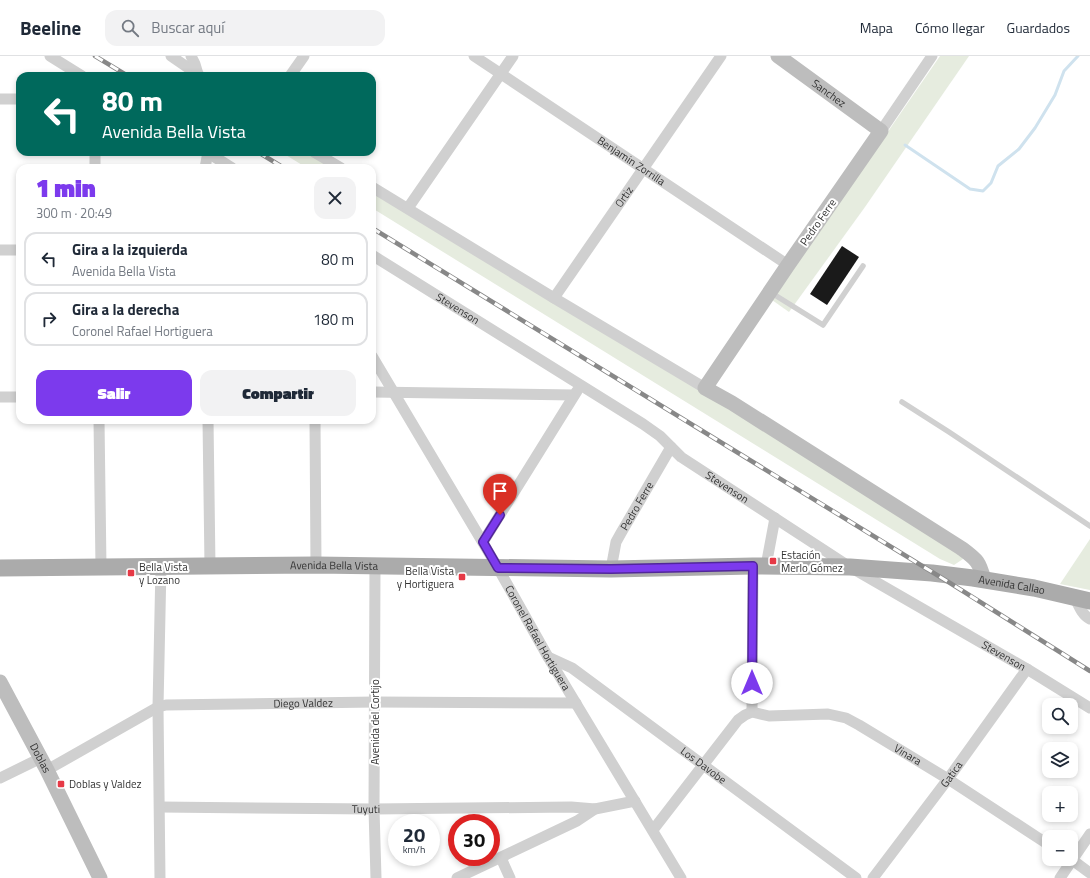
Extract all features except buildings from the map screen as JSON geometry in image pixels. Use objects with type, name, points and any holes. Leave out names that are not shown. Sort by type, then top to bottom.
[{"type":"main road","name":"Avenida Bella Vista","points":[[0,568],[316,565],[611,569],[850,566],[932,573]]},
{"type":"main road","name":"Avenida Callao","points":[[932,573],[1034,588],[1083,599]]},
{"type":"street","points":[[50,56],[76,72]]},
{"type":"street","points":[[170,56],[194,72]]},
{"type":"street","points":[[191,56],[198,72]]},
{"type":"street","points":[[293,72],[304,56]]},
{"type":"street","name":"Benjamin Zorrilla","points":[[474,56],[788,266]]},
{"type":"street","points":[[408,208],[513,56]]},
{"type":"street","name":"Ortiz","points":[[554,298],[721,56]]},
{"type":"street","name":"Sanchez","points":[[778,56],[880,131]]},
{"type":"street","name":"Pedro Ferre","points":[[705,388],[932,56]]},
{"type":"street","points":[[0,99],[16,99]]},
{"type":"street","points":[[213,156],[226,164]]},
{"type":"street","points":[[321,156],[334,164]]},
{"type":"street","points":[[376,189],[554,298],[738,407],[961,548],[974,557],[980,566],[984,580]]},
{"type":"street","points":[[0,250],[16,250]]},
{"type":"street","name":"Stevenson","points":[[376,258],[577,390],[660,436],[681,457],[850,566],[1027,669],[1090,708]]},
{"type":"street","name":"Coronel Rafael Hortiguera","points":[[376,363],[483,542],[548,657],[682,878]]},
{"type":"street","points":[[376,392],[577,390]]},
{"type":"street","points":[[483,542],[577,390]]},
{"type":"street","points":[[0,397],[16,397]]},
{"type":"street","points":[[99,424],[101,568]]},
{"type":"street","points":[[208,424],[210,566]]},
{"type":"street","points":[[315,424],[316,565]]},
{"type":"street","name":"Pedro Ferre","points":[[611,569],[616,542],[671,447]]},
{"type":"street","points":[[653,830],[738,720],[752,712],[759,566],[775,518]]},
{"type":"street","points":[[160,878],[158,707],[161,566]]},
{"type":"street","name":"Avenida del Cortijo","points":[[375,566],[374,809],[376,878]]},
{"type":"street","points":[[1083,599],[1080,608],[1086,617],[1090,619]]},
{"type":"street","name":"Los Davobe","points":[[548,657],[572,668],[704,764],[856,878]]},
{"type":"street","name":"Gatica","points":[[873,878],[948,779],[1027,669]]},
{"type":"street","name":"Doblas","points":[[0,682],[44,764],[96,877]]},
{"type":"street","name":"Diego Valdez","points":[[0,778],[44,764],[158,707],[166,705],[375,702],[576,703]]},
{"type":"street","name":"Vinara","points":[[752,712],[769,716],[828,714],[846,718],[859,724],[948,779],[1042,840]]},
{"type":"street","points":[[457,878],[577,821],[596,809],[635,801]]},
{"type":"street","name":"Tuyuti","points":[[160,807],[374,809],[570,807],[596,809]]},
{"type":"street","points":[[1078,851],[1090,834]]},
{"type":"street","points":[[501,858],[510,878]]},
{"type":"street","points":[[1078,864],[1090,873]]},
{"type":"street","points":[[1060,878],[1068,866]]},
{"type":"lane","points":[[770,292],[823,325],[863,266]]},
{"type":"lane","points":[[902,402],[1090,526]]},
{"type":"shaded area","points":[[940,56],[969,56],[865,207],[789,312],[772,300]]},
{"type":"shaded area","points":[[288,156],[315,156],[328,164],[300,164]]},
{"type":"shaded area","points":[[376,193],[701,389],[960,552],[963,559],[954,565],[940,559],[376,210]]},
{"type":"shaded area","points":[[1090,539],[1090,590],[1060,584]]},
{"type":"waterway","points":[[905,145],[970,189],[983,191],[991,183],[998,166],[1019,149],[1035,128],[1055,95],[1064,71],[1078,56]]},
{"type":"railway","points":[[95,56],[121,72]]},
{"type":"railway","points":[[264,156],[278,164]]},
{"type":"railway","points":[[376,230],[950,583],[1090,671]]},
{"type":"place","name":"Estación Merlo Gómez","points":[[773,561]]},
{"type":"place","name":"Bella Vista y Lozano","points":[[131,573]]},
{"type":"place","name":"Bella Vista y Hortiguera","points":[[462,577]]},
{"type":"place","name":"Doblas y Valdez","points":[[61,784]]},
{"type":"route","points":[[500,515],[483,542],[498,568],[611,569],[753,566],[752,683]]}]
